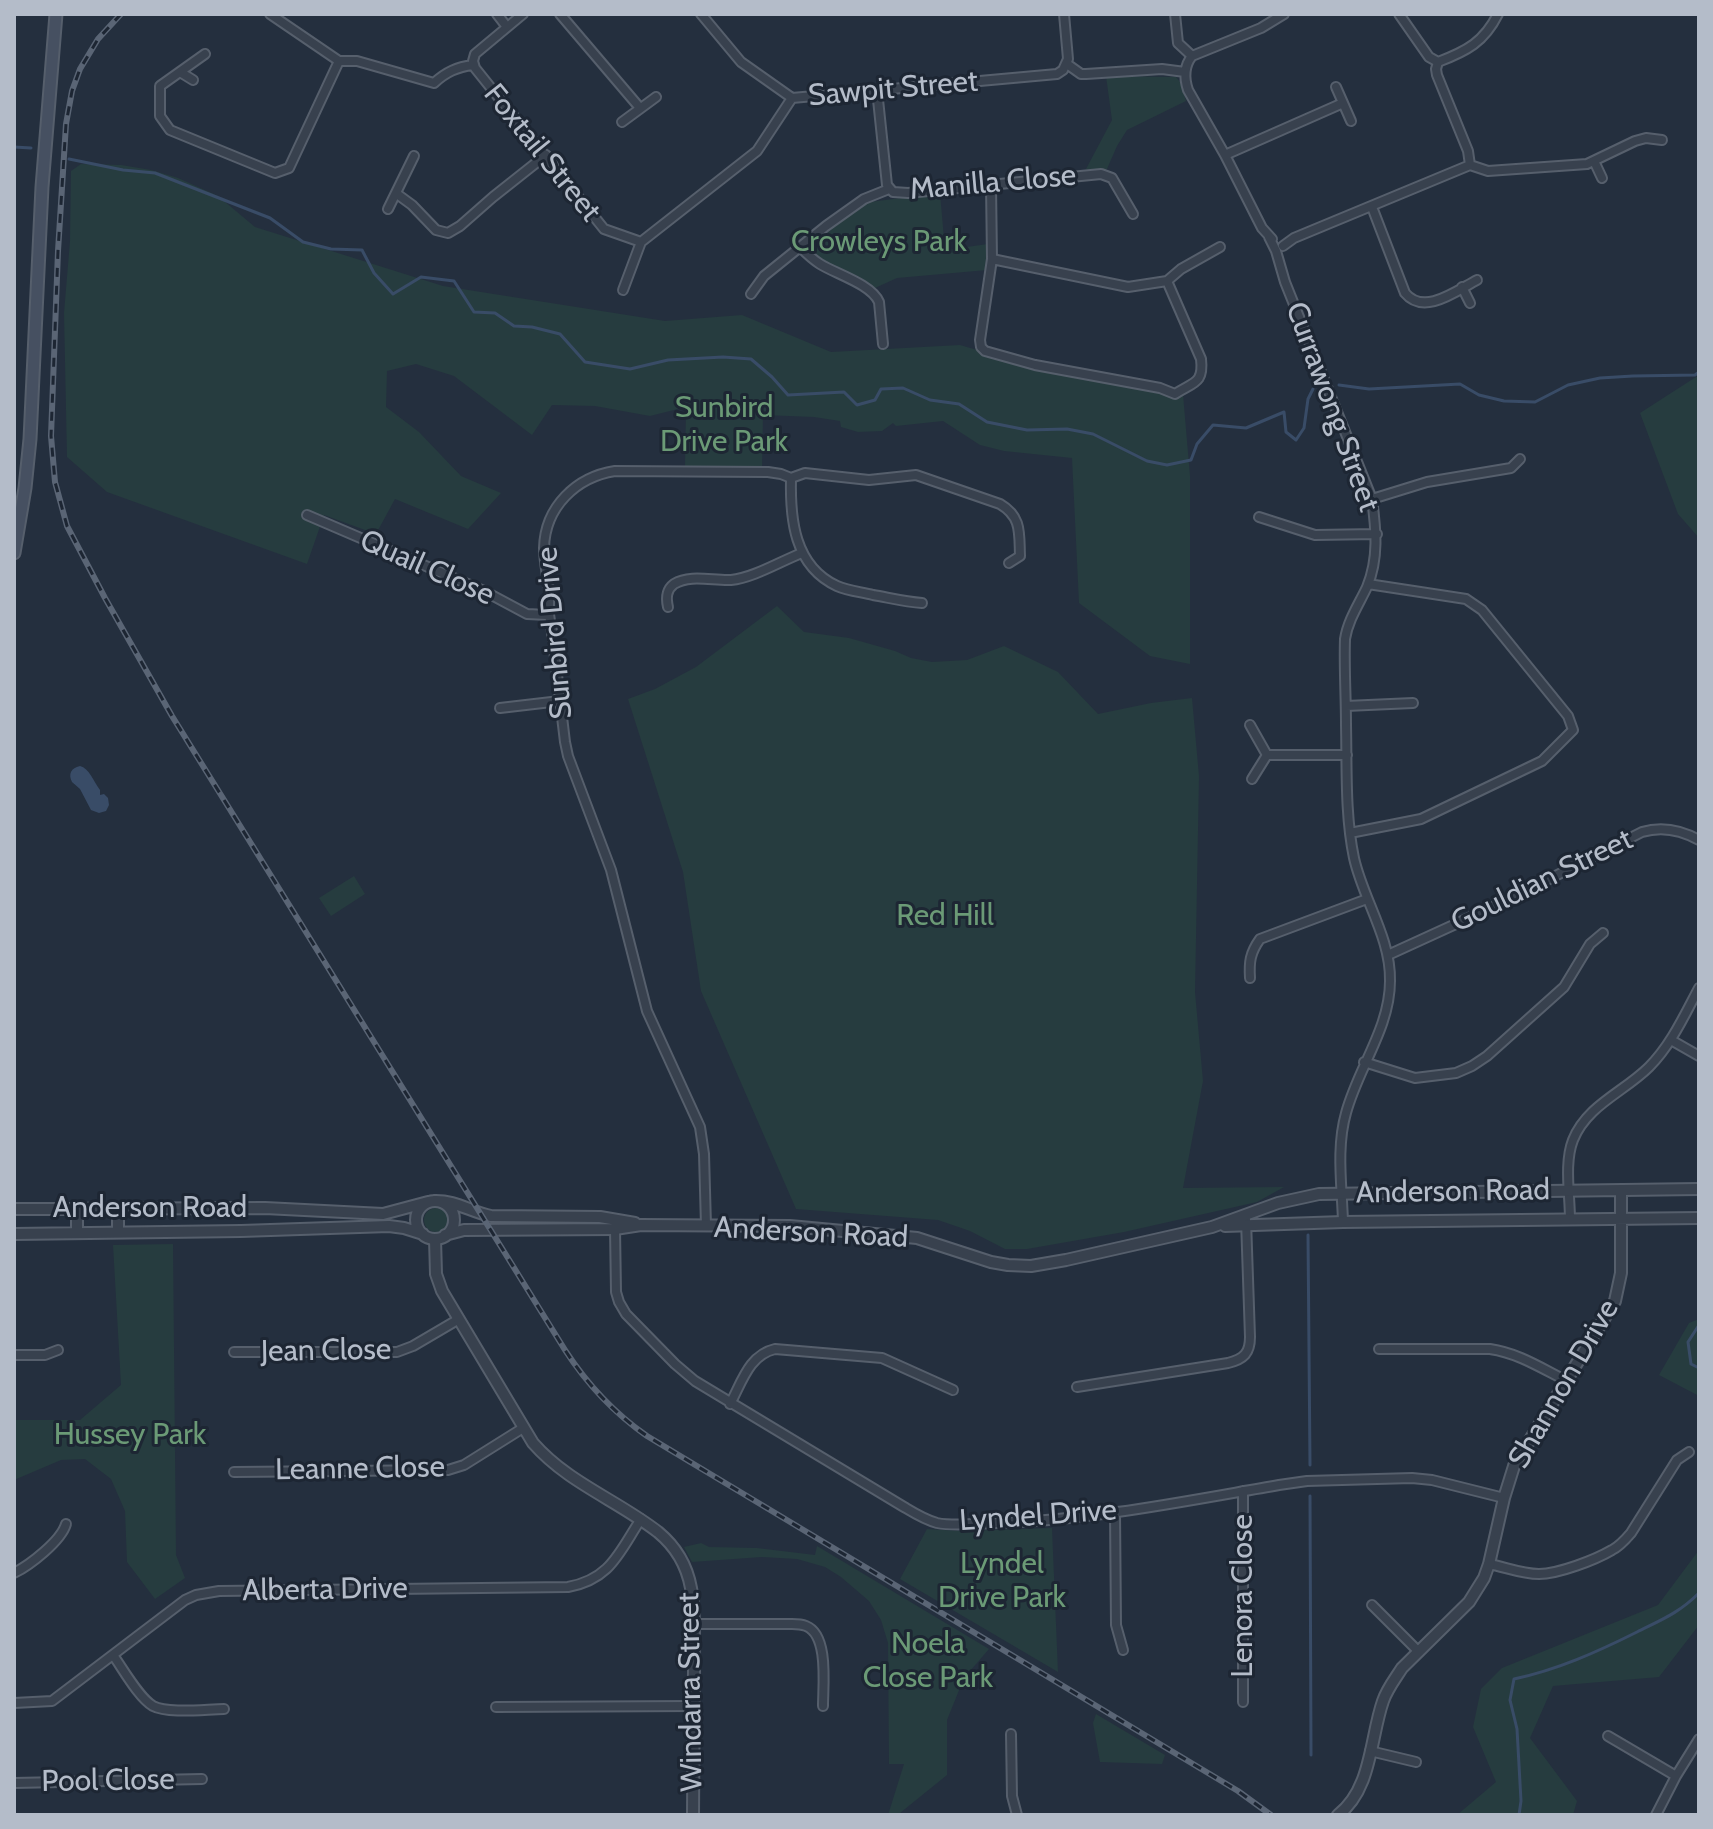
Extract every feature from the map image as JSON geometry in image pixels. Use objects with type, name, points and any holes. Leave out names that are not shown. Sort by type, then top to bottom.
[{"type":"main road","points":[[14,553],[30,439],[42,187],[56,14]]},
{"type":"street","points":[[270,14],[339,61],[357,61],[434,83],[445,73],[473,65]]},
{"type":"street","points":[[497,14],[507,27]]},
{"type":"street","name":"Foxtail Street","points":[[523,14],[475,54],[473,65],[604,229],[641,242]]},
{"type":"street","points":[[560,14],[640,108]]},
{"type":"street","name":"Sawpit Street","points":[[701,14],[741,62],[792,98],[1057,74],[1067,64]]},
{"type":"street","points":[[1064,14],[1067,64],[1081,74],[1162,69],[1185,72],[1192,56],[1261,28],[1284,14]]},
{"type":"street","points":[[1175,14],[1178,43],[1192,56]]},
{"type":"street","points":[[1399,14],[1429,57],[1438,62]]},
{"type":"street","points":[[1438,62],[1480,41],[1498,14]]},
{"type":"street","points":[[205,54],[160,86],[160,116],[170,130],[275,173],[289,168],[339,61]]},
{"type":"street","points":[[1438,62],[1437,75],[1468,151],[1470,165]]},
{"type":"street","points":[[180,72],[193,80]]},
{"type":"street","name":"Currawong Street","points":[[1185,72],[1188,90],[1269,237],[1372,499],[1377,534],[1368,584],[1349,622],[1345,639],[1347,755],[1350,833],[1355,861],[1388,955],[1390,980],[1381,1028],[1364,1062],[1345,1114],[1341,1147],[1343,1222]]},
{"type":"street","points":[[1336,87],[1351,121]]},
{"type":"street","name":"Manilla Close","points":[[877,90],[889,189],[908,193],[1101,174],[1112,178],[1133,214]]},
{"type":"street","points":[[622,122],[656,97]]},
{"type":"street","points":[[623,290],[641,242],[757,151],[792,98]]},
{"type":"street","points":[[1225,155],[1343,103]]},
{"type":"street","points":[[1278,261],[1283,246],[1294,238],[1470,165],[1497,171],[1572,165],[1594,161],[1635,141],[1646,138],[1662,140]]},
{"type":"street","points":[[397,194],[436,230],[448,233],[546,155]]},
{"type":"street","points":[[388,209],[414,156]]},
{"type":"street","points":[[1594,161],[1602,178]]},
{"type":"street","points":[[991,185],[992,259],[980,340],[985,351],[1035,365],[1149,386],[1175,394],[1198,382],[1203,372],[1201,359],[1167,281]]},
{"type":"street","points":[[751,294],[760,280],[858,202],[889,189]]},
{"type":"street","points":[[1372,207],[1405,293],[1412,300],[1427,303],[1477,280]]},
{"type":"street","points":[[1269,237],[1283,246]]},
{"type":"street","points":[[800,247],[819,263],[876,296],[883,344]]},
{"type":"street","points":[[992,259],[1128,287],[1167,281],[1181,269],[1220,247]]},
{"type":"street","points":[[1462,287],[1470,303]]},
{"type":"street","points":[[1372,499],[1427,482],[1511,468],[1520,459]]},
{"type":"street","name":"Sunbird Drive","points":[[706,1226],[700,1127],[647,1011],[611,870],[568,756],[551,624],[547,615],[549,592],[544,549],[549,523],[563,498],[583,481],[607,472],[773,472],[791,478],[805,473],[869,480],[916,475],[1000,504],[1011,512],[1018,525],[1020,556],[1009,563]]},
{"type":"street","points":[[791,478],[791,515],[802,553],[814,569],[848,590],[922,603]]},
{"type":"street","name":"Quail Close","points":[[307,515],[484,591],[527,614],[547,615]]},
{"type":"street","points":[[1259,517],[1315,535],[1377,534]]},
{"type":"street","points":[[668,607],[668,589],[677,583],[686,580],[735,580],[802,553]]},
{"type":"street","points":[[1350,833],[1421,819],[1542,761],[1573,730],[1568,716],[1482,610],[1466,599],[1368,584]]},
{"type":"street","points":[[500,708],[560,701]]},
{"type":"street","points":[[1346,706],[1413,703]]},
{"type":"street","points":[[1250,725],[1267,755]]},
{"type":"street","points":[[1267,755],[1347,755]]},
{"type":"street","points":[[1252,779],[1267,755]]},
{"type":"street","name":"Gouldian Street","points":[[1388,955],[1506,901],[1642,832],[1667,829],[1699,840]]},
{"type":"street","points":[[1250,978],[1252,950],[1260,939],[1367,899]]},
{"type":"street","points":[[1364,1062],[1415,1078],[1456,1073],[1472,1066],[1564,987],[1590,944],[1603,933]]},
{"type":"street","points":[[1570,1220],[1570,1151],[1580,1126],[1598,1107],[1646,1070],[1671,1040],[1699,988]]},
{"type":"street","points":[[1671,1040],[1699,1056]]},
{"type":"street","name":"Anderson Road","points":[[1246,1220],[1292,1198],[1319,1194],[1699,1189]]},
{"type":"street","name":"Shannon Drive","points":[[1338,1815],[1358,1791],[1385,1696],[1402,1668],[1469,1602],[1484,1578],[1514,1466],[1615,1301],[1621,1273],[1621,1190]]},
{"type":"street","points":[[431,1202],[445,1205],[452,1214],[452,1226],[440,1237],[423,1234],[416,1217],[421,1207],[431,1202]]},
{"type":"street","name":"Anderson Road","points":[[14,1209],[265,1208],[383,1214],[431,1202],[449,1202],[491,1216],[600,1217],[615,1224]]},
{"type":"street","points":[[77,1208],[77,1233]]},
{"type":"street","points":[[118,1208],[118,1232]]},
{"type":"street","name":"Anderson Road","points":[[440,1237],[464,1230],[615,1224],[790,1226],[909,1237],[991,1262],[1025,1266],[1066,1260],[1246,1220],[1343,1222],[1699,1218]]},
{"type":"street","points":[[1077,1387],[1243,1358],[1250,1345],[1246,1220]]},
{"type":"street","name":"Lyndel Drive","points":[[615,1224],[616,1292],[619,1302],[626,1314],[675,1364],[730,1404],[936,1523],[1032,1521],[1115,1512],[1307,1481],[1412,1478],[1504,1498]]},
{"type":"street","name":"Anderson Road","points":[[14,1234],[389,1226],[423,1234]]},
{"type":"street","name":"Windarra Street","points":[[440,1237],[438,1280],[443,1294],[523,1428],[543,1455],[565,1474],[641,1519],[667,1540],[681,1560],[691,1588],[693,1624],[693,1815]]},
{"type":"street","name":"Jean Close","points":[[234,1352],[397,1352],[459,1319]]},
{"type":"street","points":[[730,1404],[753,1361],[765,1351],[775,1349],[882,1358],[953,1390]]},
{"type":"street","points":[[1379,1349],[1504,1351],[1567,1381]]},
{"type":"street","points":[[14,1355],[45,1355],[58,1350]]},
{"type":"street","name":"Leanne Close","points":[[234,1472],[448,1470],[464,1465],[523,1428]]},
{"type":"street","points":[[1489,1564],[1527,1573],[1550,1573],[1610,1551],[1622,1544],[1631,1533],[1677,1460],[1689,1452]]},
{"type":"street","name":"Lenora Close","points":[[1243,1491],[1243,1702]]},
{"type":"street","points":[[1115,1512],[1116,1625],[1123,1650]]},
{"type":"street","name":"Alberta Drive","points":[[14,1703],[52,1701],[185,1600],[208,1591],[568,1587],[583,1584],[607,1571],[641,1519]]},
{"type":"street","points":[[14,1573],[23,1569],[63,1533],[66,1524]]},
{"type":"street","points":[[1372,1605],[1419,1652]]},
{"type":"street","points":[[693,1624],[792,1624],[814,1631],[822,1650],[823,1706]]},
{"type":"street","points":[[113,1655],[154,1707],[165,1710],[224,1709]]},
{"type":"street","points":[[496,1707],[694,1706]]},
{"type":"street","points":[[1011,1734],[1012,1796],[1017,1815]]},
{"type":"street","points":[[1608,1736],[1676,1776]]},
{"type":"street","points":[[1656,1815],[1699,1739]]},
{"type":"street","points":[[1370,1751],[1416,1762]]},
{"type":"street","name":"Pool Close","points":[[14,1783],[202,1779]]},
{"type":"green space","points":[[1106,76],[1176,77],[1186,101],[1127,130],[1107,169],[1086,169],[1112,120]]},
{"type":"green space","name":"Sunbird Drive Park","points":[[81,164],[121,165],[178,178],[218,196],[255,227],[443,286],[665,321],[742,315],[831,352],[960,345],[1049,371],[1183,394],[1190,476],[1190,664],[1150,656],[1079,603],[1072,458],[1004,451],[980,445],[943,421],[896,426],[893,423],[882,431],[858,432],[841,427],[840,421],[763,415],[762,469],[685,466],[686,407],[650,416],[595,406],[552,405],[532,435],[454,376],[416,364],[387,371],[386,407],[419,432],[461,476],[501,493],[468,529],[395,499],[376,534],[324,515],[307,564],[107,492],[67,457],[64,313],[70,241],[71,171]]},
{"type":"green space","name":"Crowleys Park","points":[[940,193],[945,250],[988,244],[987,270],[897,278],[875,288],[812,255],[811,247],[862,203]]},
{"type":"green space","points":[[1699,375],[1699,538],[1678,514],[1640,413]]},
{"type":"green space","name":"Red Hill","points":[[777,606],[804,632],[849,638],[932,662],[967,660],[1004,646],[1058,672],[1098,714],[1192,698],[1199,776],[1195,992],[1203,1081],[1183,1188],[1284,1187],[1257,1202],[1124,1232],[1027,1249],[1005,1249],[970,1231],[938,1220],[796,1209],[701,991],[683,872],[628,699],[655,689],[696,667]]},
{"type":"green space","points":[[354,876],[365,894],[331,916],[319,898]]},
{"type":"green space","points":[[436,1208],[445,1211],[448,1220],[445,1229],[436,1232],[427,1229],[424,1220],[427,1211]]},
{"type":"green space","name":"Hussey Park","points":[[173,1244],[176,1555],[185,1578],[155,1599],[127,1562],[125,1511],[111,1479],[85,1459],[61,1460],[14,1480],[14,1420],[80,1420],[121,1385],[113,1245]]},
{"type":"green space","points":[[1699,1319],[1699,1396],[1659,1375],[1689,1323]]},
{"type":"green space","name":"Lyndel Drive Park","points":[[1052,1528],[1058,1672],[900,1579],[927,1529]]},
{"type":"green space","name":"Noela Close Park","points":[[701,1543],[709,1547],[757,1548],[815,1555],[817,1546],[989,1649],[964,1678],[947,1720],[947,1775],[900,1813],[888,1815],[904,1764],[889,1764],[888,1643],[881,1620],[869,1601],[825,1567],[797,1559],[762,1557],[692,1562],[684,1547]]},
{"type":"green space","points":[[1699,1550],[1699,1625],[1659,1677],[1553,1686],[1530,1738],[1577,1801],[1573,1815],[1457,1815],[1496,1782],[1473,1727],[1481,1689],[1502,1668],[1658,1605]]},
{"type":"green space","points":[[1096,1714],[1165,1755],[1162,1764],[1100,1762],[1093,1723]]},
{"type":"water","points":[[80,766],[91,776],[100,795],[108,798],[106,811],[99,813],[91,810],[80,789],[72,782],[71,772]]},
{"type":"waterway","points":[[14,147],[31,148]]},
{"type":"waterway","points":[[69,159],[155,173],[270,218],[303,242],[331,249],[362,250],[374,273],[393,294],[421,277],[454,281],[474,312],[495,313],[514,326],[560,334],[585,362],[630,369],[668,360],[751,359],[788,395],[844,392],[857,405],[875,400],[881,389],[903,388],[930,400],[959,404],[987,422],[1027,430],[1067,429],[1093,434],[1147,461],[1167,465],[1191,460],[1197,444],[1213,425],[1246,428],[1284,412],[1286,432],[1296,440],[1304,428],[1308,399],[1313,389]]},
{"type":"waterway","points":[[1339,385],[1369,389],[1460,384],[1479,395],[1504,401],[1535,402],[1568,385],[1600,378],[1695,375],[1699,372]]},
{"type":"waterway","points":[[1308,1235],[1310,1465]]},
{"type":"waterway","points":[[1699,1325],[1688,1342],[1691,1364],[1699,1368]]},
{"type":"waterway","points":[[1310,1496],[1311,1755]]},
{"type":"waterway","points":[[1519,1815],[1517,1729],[1510,1700],[1514,1679],[1607,1647],[1670,1616],[1699,1593]]},
{"type":"railway","points":[[121,14],[98,39],[80,69],[66,124],[51,436],[55,482],[67,526],[172,716],[565,1350],[602,1397],[647,1436],[1238,1791],[1271,1815]]}]
